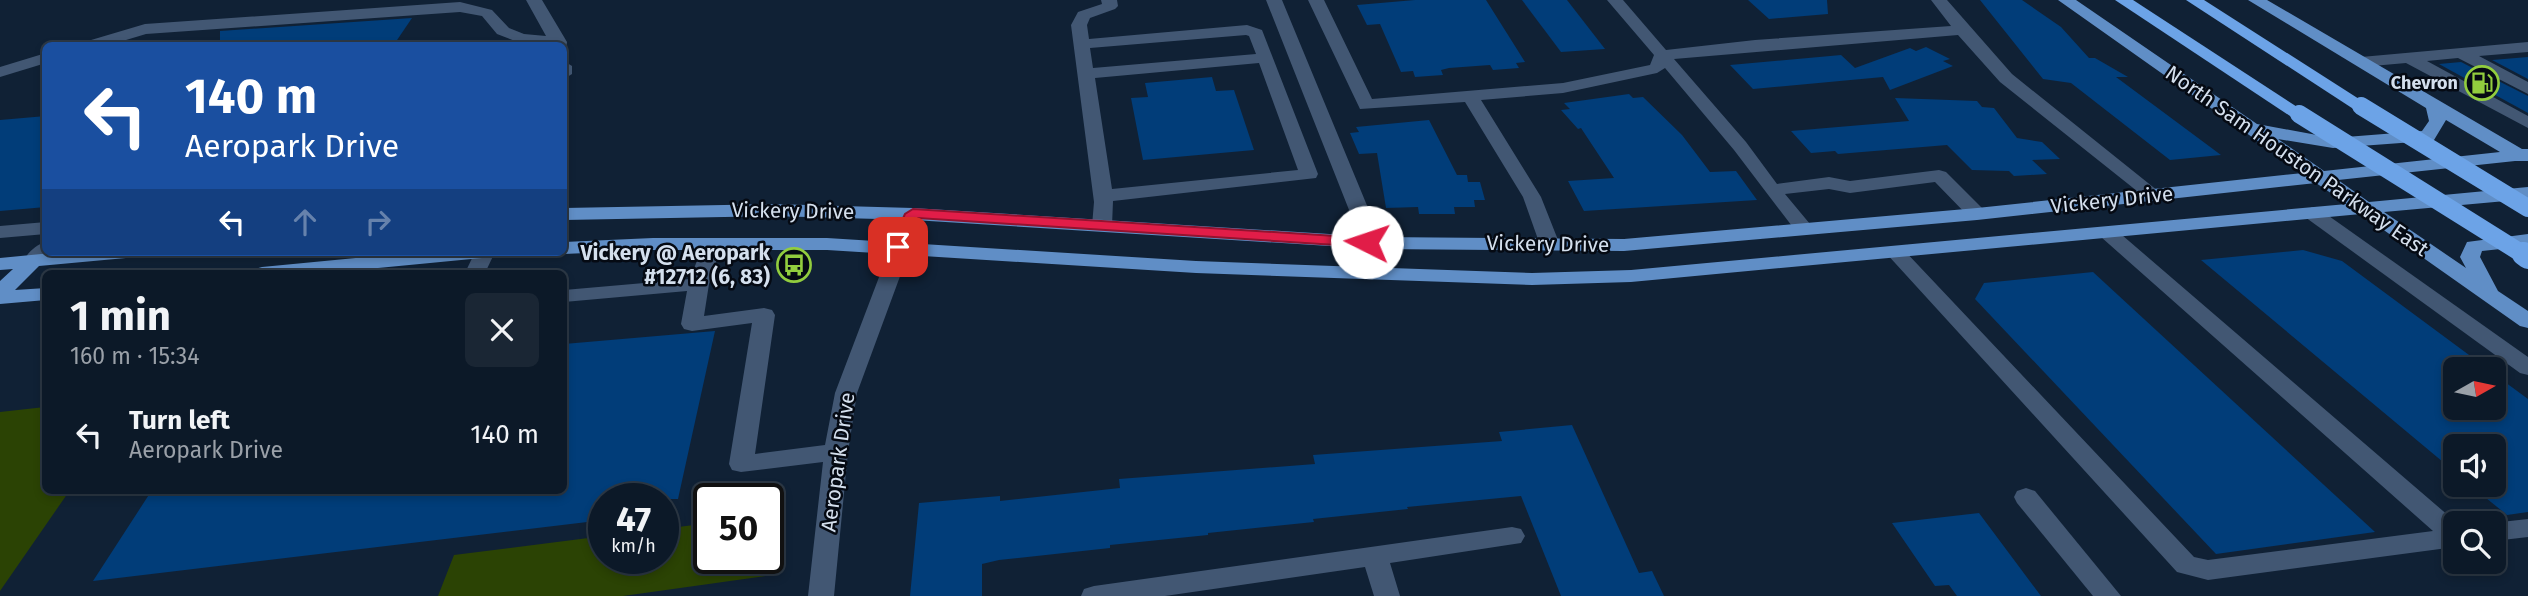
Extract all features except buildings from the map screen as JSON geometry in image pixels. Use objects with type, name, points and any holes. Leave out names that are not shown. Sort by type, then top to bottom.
[{"type":"highway","name":"North Sam Houston Parkway East","points":[[2123,0],[2528,257]]},
{"type":"highway","points":[[2194,0],[2528,208]]},
{"type":"main road","name":"North Sam Houston Parkway East","points":[[2066,0],[2528,321]]},
{"type":"main road","points":[[2256,0],[2525,156]]},
{"type":"main road","points":[[2245,125],[2291,137],[2333,143],[2428,136],[2438,121],[2434,104]]},
{"type":"main road","name":"Vickery Drive","points":[[567,214],[772,209],[913,214],[1372,243],[1624,245],[1977,214],[2525,156]]},
{"type":"main road","name":"Vickery Drive","points":[[567,248],[827,244],[1196,267],[1532,279],[1632,276],[2528,193]]},
{"type":"main road","points":[[1977,214],[2004,243]]},
{"type":"main road","points":[[2490,295],[2470,257],[2474,246],[2528,240]]},
{"type":"main road","points":[[1372,243],[1375,272]]},
{"type":"main road","points":[[0,264],[39,254]]},
{"type":"main road","points":[[0,295],[39,254]]},
{"type":"main road","points":[[294,270],[442,256]]},
{"type":"main road","points":[[0,295],[42,294]]},
{"type":"street","points":[[534,0],[559,42]]},
{"type":"street","points":[[1102,226],[1104,196],[1079,25],[1083,15],[1110,6],[1109,0]]},
{"type":"street","points":[[1274,0],[1372,243]]},
{"type":"street","points":[[1316,0],[1366,105],[1563,88],[1657,68],[1662,55]]},
{"type":"street","points":[[1615,0],[1740,146],[1805,230]]},
{"type":"street","points":[[1939,0],[1962,30],[2006,78],[2154,195]]},
{"type":"street","points":[[101,42],[145,29],[460,7],[487,13],[503,31],[521,38],[547,42]]},
{"type":"street","points":[[1081,44],[1248,30],[1256,33],[1309,174]]},
{"type":"street","points":[[1662,55],[1755,45],[1962,30]]},
{"type":"street","points":[[2361,62],[2528,47]]},
{"type":"street","points":[[2461,53],[2528,89]]},
{"type":"street","points":[[2408,57],[2528,123]]},
{"type":"street","points":[[1086,74],[1265,58]]},
{"type":"street","points":[[0,72],[42,59]]},
{"type":"street","points":[[1470,96],[1532,197],[1550,244]]},
{"type":"street","points":[[1104,196],[1343,170]]},
{"type":"street","points":[[1777,196],[1840,196],[1850,187],[1939,176],[1977,214]]},
{"type":"street","name":"Aeropark Drive","points":[[821,596],[836,452],[846,393],[898,247],[913,214]]},
{"type":"street","points":[[2312,214],[2528,368]]},
{"type":"street","points":[[0,232],[42,228]]},
{"type":"street","points":[[2108,233],[2443,526]]},
{"type":"street","points":[[712,244],[699,284],[692,324],[764,315],[741,464],[836,452]]},
{"type":"street","points":[[1895,252],[2186,565],[2208,570],[2443,539]]},
{"type":"street","points":[[567,296],[699,284]]},
{"type":"street","points":[[2026,497],[2108,596]]},
{"type":"street","points":[[2506,530],[2528,527]]},
{"type":"street","points":[[1094,596],[1512,536]]},
{"type":"street","points":[[1375,556],[1387,596]]},
{"type":"green space","points":[[42,407],[42,494],[67,494],[0,591],[0,412]]},
{"type":"green space","points":[[693,525],[693,574],[766,576],[623,596],[438,596],[454,555],[588,538],[588,574],[679,574],[679,527]]},
{"type":"place","name":"Chevron","points":[[2482,83]]},
{"type":"place","name":"Vickery @ Aeropark #12712 (6, 83)","points":[[794,265]]},
{"type":"route","points":[[898,247],[913,214],[1367,242]]}]
